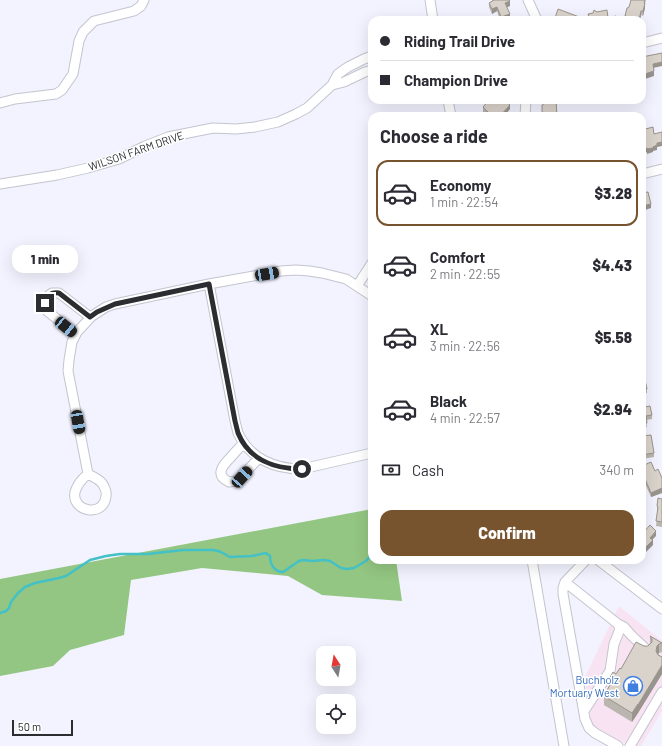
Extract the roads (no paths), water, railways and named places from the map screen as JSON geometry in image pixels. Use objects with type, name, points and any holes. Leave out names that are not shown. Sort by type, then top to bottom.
[{"type":"street","points":[[0,103],[15,99],[56,94],[62,90],[74,74],[79,41],[83,32],[94,21],[134,11],[142,6],[144,0]]},
{"type":"street","points":[[430,0],[432,16]]},
{"type":"street","points":[[528,0],[534,16]]},
{"type":"street","points":[[646,42],[662,38]]},
{"type":"street","name":"WILSON FARM DRIVE","points":[[0,184],[57,175],[88,168],[119,159],[144,146],[168,137],[213,128],[248,128],[278,122],[307,108],[332,86],[338,74],[348,67],[368,58]]},
{"type":"street","name":"WILSON FARM DRIVE","points":[[332,86],[368,71]]},
{"type":"street","points":[[646,173],[662,169]]},
{"type":"street","points":[[357,286],[368,269]]},
{"type":"street","points":[[88,474],[68,371],[72,342],[76,334],[90,317],[97,312],[115,304],[209,284],[281,271],[309,271],[335,276],[346,279],[368,293]]},
{"type":"street","points":[[209,284],[238,433],[254,455],[279,467],[302,469],[368,454]]},
{"type":"street","points":[[76,334],[47,311],[45,303],[48,296],[52,293],[59,293],[90,317]]},
{"type":"street","points":[[244,443],[222,466],[221,473],[223,478],[229,482],[237,481],[259,458]]},
{"type":"street","points":[[533,564],[564,746]]},
{"type":"street","points":[[582,564],[565,582],[563,594],[585,719],[589,728],[595,733],[618,746]]},
{"type":"street","points":[[603,564],[662,608]]},
{"type":"street","points":[[565,582],[618,624],[624,627],[646,649]]},
{"type":"street","points":[[584,711],[610,671],[614,644],[620,629],[618,624]]},
{"type":"street","points":[[630,746],[662,692]]},
{"type":"waterway","points":[[0,613],[9,608],[11,602],[25,587],[35,583],[66,576],[90,560],[106,556],[120,554],[148,554],[183,550],[214,550],[230,557],[252,556],[266,553],[270,556],[272,565],[277,571],[280,572],[283,572],[299,561],[303,560],[330,561],[341,568],[347,569],[354,568],[368,559]]},
{"type":"place","name":"Buchholz Mortuary West","points":[[633,686]]}]
